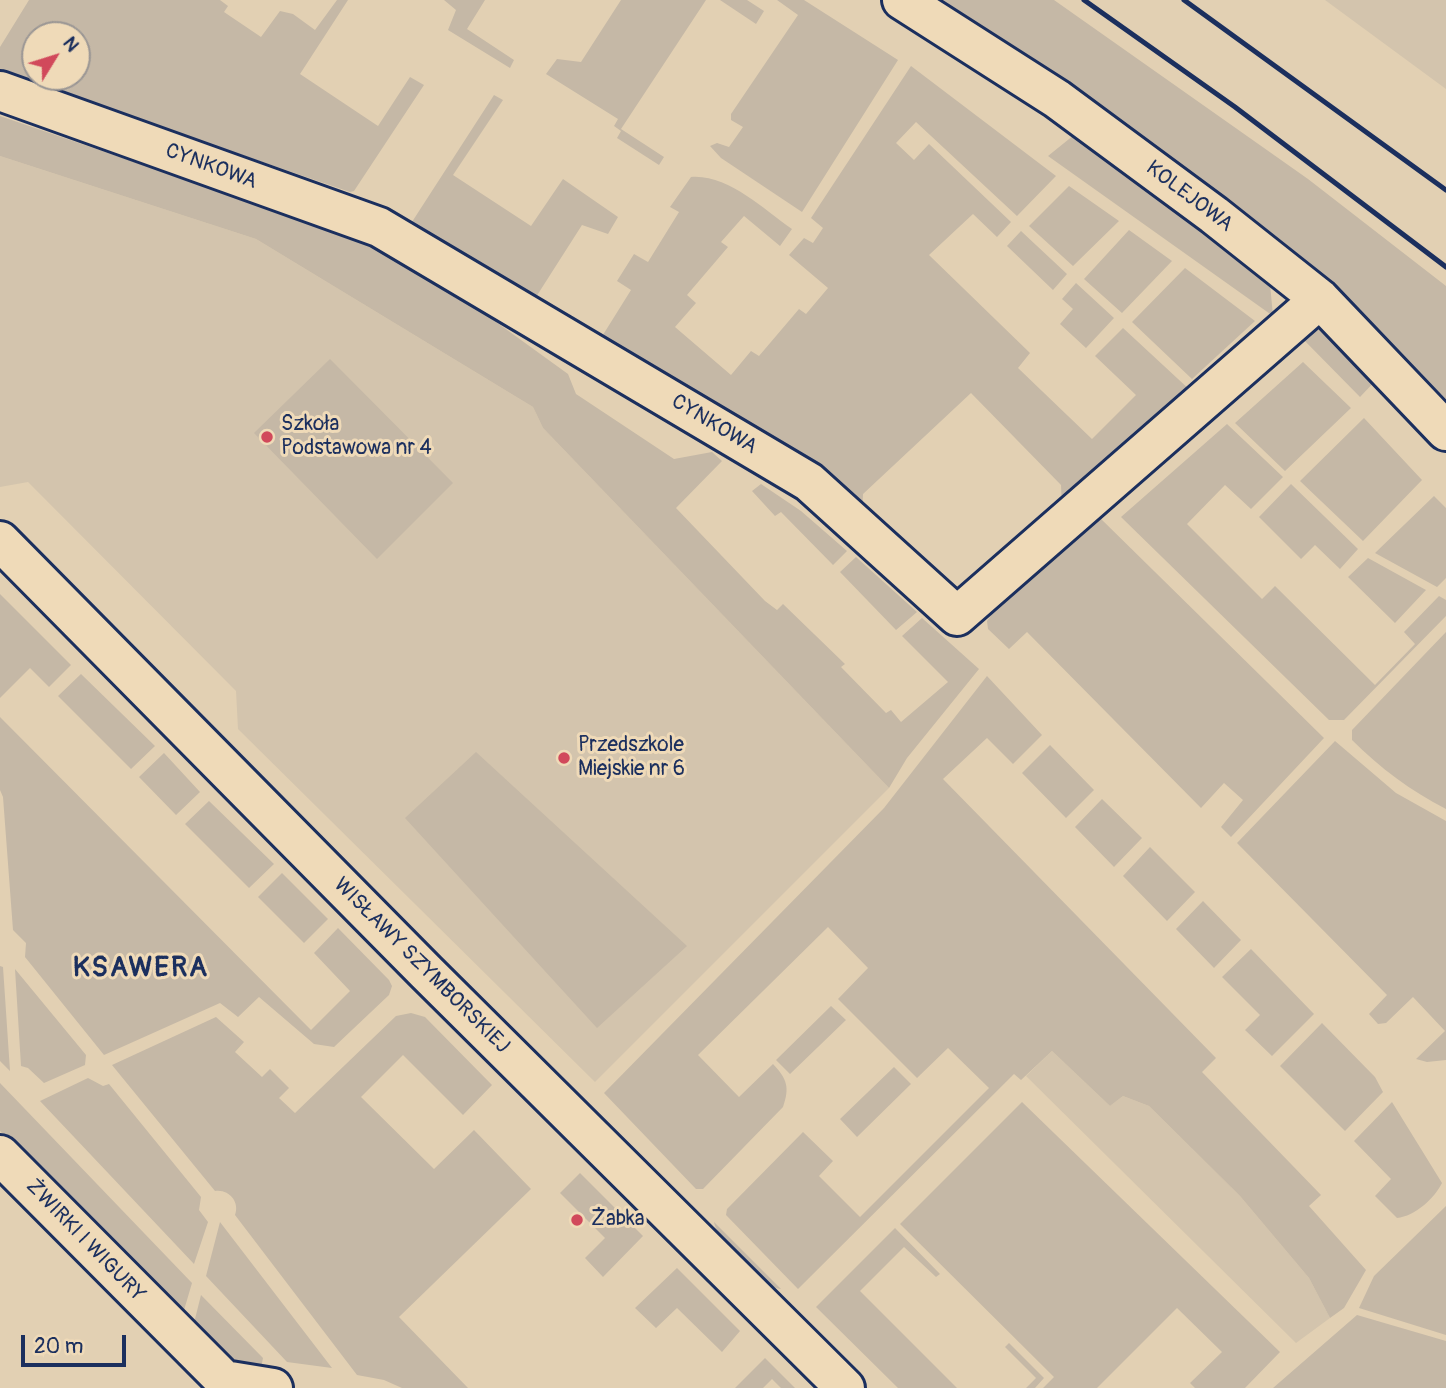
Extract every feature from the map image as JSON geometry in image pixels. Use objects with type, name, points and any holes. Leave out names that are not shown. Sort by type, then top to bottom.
[{"type":"street","name":"KOLEJOWA","points":[[902,0],[1056,99],[1214,215],[1320,299],[1446,431]]},
{"type":"street","name":"CYNKOWA","points":[[0,91],[379,228],[809,482],[957,615],[1320,299]]},
{"type":"street","name":"WISŁAWY SZYMBORSKIEJ","points":[[0,541],[504,1050],[845,1388]]},
{"type":"street","name":"ŻWIRKI I WIGURY","points":[[0,1155],[224,1380],[273,1388]]},
{"type":"shaded area","points":[[29,0],[220,0],[228,6],[224,12],[261,37],[280,11],[293,14],[315,30],[337,0],[348,0],[300,74],[378,126],[410,77],[424,85],[354,191],[350,192],[55,91],[91,91],[91,21],[21,21],[21,79],[0,72],[0,47]]},
{"type":"shaded area","points":[[444,0],[485,0],[467,29],[514,60],[510,68],[448,30],[456,10]]},
{"type":"shaded area","points":[[621,0],[706,0],[621,129],[664,157],[659,165],[617,138],[621,131],[614,126],[618,119],[546,74],[557,59],[581,62]]},
{"type":"shaded area","points":[[720,0],[747,0],[764,11],[756,24]]},
{"type":"shaded area","points":[[777,0],[804,0],[898,60],[802,212],[721,158],[710,146],[717,143],[729,147],[743,127],[731,120],[731,114],[798,15]]},
{"type":"shaded area","points":[[933,0],[1054,0],[1308,179],[1446,286],[1446,399],[1319,274]]},
{"type":"shaded area","points":[[1325,0],[1446,0],[1446,89]]},
{"type":"shaded area","points":[[911,66],[1056,176],[1017,216],[916,122],[896,143],[914,160],[929,144],[1011,222],[997,237],[973,214],[929,255],[1030,353],[1018,368],[1092,439],[1136,395],[1095,356],[1123,328],[1191,391],[1062,508],[1061,485],[971,393],[863,494],[862,517],[410,225],[494,95],[503,100],[453,175],[531,226],[563,179],[618,217],[608,234],[582,225],[536,297],[601,338],[631,290],[617,281],[634,254],[648,262],[679,212],[670,207],[691,177],[718,181],[732,187],[792,229],[780,246],[744,216],[721,242],[728,247],[687,295],[696,303],[675,327],[731,375],[751,351],[759,356],[799,309],[806,314],[828,288],[789,255],[804,238],[813,243],[823,228],[811,218]]},
{"type":"shaded area","points":[[0,116],[365,241],[438,280],[568,374],[576,394],[674,459],[712,452],[722,461],[676,508],[765,601],[777,610],[783,604],[845,664],[841,667],[886,713],[891,710],[901,722],[948,682],[902,636],[922,618],[979,669],[907,758],[889,788],[543,428],[533,407],[256,239],[0,156]]},
{"type":"shaded area","points":[[1074,135],[1259,267],[1270,284],[1273,316],[1048,156]]},
{"type":"shaded area","points":[[0,156],[256,239],[533,407],[543,428],[889,788],[595,1082],[238,729],[236,691],[28,482],[0,487]]},
{"type":"shaded area","points":[[1069,186],[1119,221],[1073,266],[1029,226]]},
{"type":"shaded area","points":[[1129,230],[1172,261],[1122,313],[1084,279]]},
{"type":"shaded area","points":[[1021,231],[1067,274],[1053,290],[1007,246]]},
{"type":"shaded area","points":[[1185,268],[1255,321],[1192,379],[1132,322]]},
{"type":"shaded area","points":[[1076,283],[1114,318],[1086,348],[1060,324],[1073,309],[1062,299]]},
{"type":"shaded area","points":[[1311,329],[1325,331],[1378,378],[1360,397],[1300,336]]},
{"type":"shaded area","points":[[330,359],[453,483],[377,559],[254,433]]},
{"type":"shaded area","points":[[1303,362],[1351,408],[1285,471],[1235,423]]},
{"type":"shaded area","points":[[1364,418],[1422,480],[1363,541],[1300,481]]},
{"type":"shaded area","points":[[1227,424],[1283,477],[1251,509],[1225,485],[1187,524],[1262,599],[1275,586],[1375,685],[1415,644],[1404,632],[1439,596],[1446,600],[1446,616],[1344,720],[1329,720],[1121,517]]},
{"type":"shaded area","points":[[761,484],[801,511],[847,551],[833,565],[781,512],[775,516],[752,491]]},
{"type":"shaded area","points":[[1291,484],[1358,549],[1340,569],[1315,545],[1301,559],[1259,517]]},
{"type":"shaded area","points":[[1434,496],[1446,508],[1446,578],[1437,587],[1375,553]]},
{"type":"shaded area","points":[[1098,516],[1324,738],[1231,837],[1221,827],[1243,800],[1224,783],[1201,808],[1027,632],[1009,649],[988,629],[987,621],[997,607]]},
{"type":"shaded area","points":[[856,557],[917,612],[896,630],[840,572]]},
{"type":"shaded area","points":[[1368,558],[1426,590],[1395,623],[1348,577]]},
{"type":"shaded area","points":[[0,594],[71,665],[49,687],[30,668],[0,698]]},
{"type":"shaded area","points":[[1446,632],[1446,809],[1408,787],[1374,760],[1352,740],[1352,730]]},
{"type":"shaded area","points":[[81,674],[155,746],[131,769],[58,696]]},
{"type":"shaded area","points":[[987,676],[1042,735],[1013,764],[987,738],[943,779],[1216,1058],[1202,1072],[1321,1195],[1309,1206],[1366,1270],[1344,1308],[1330,1318],[1309,1278],[1240,1196],[1149,1106],[1123,1096],[1110,1106],[1052,1051],[1021,1080],[1014,1074],[798,1289],[726,1215],[727,1209],[803,1132],[833,1161],[819,1176],[860,1217],[989,1088],[948,1048],[917,1078],[838,999],[868,968],[828,927],[698,1055],[739,1097],[773,1064],[784,1079],[787,1089],[783,1107],[703,1189],[696,1189],[604,1093],[884,808]]},
{"type":"shaded area","points":[[0,717],[311,1030],[350,991],[314,953],[338,928],[389,980],[392,986],[389,995],[334,1047],[314,1044],[259,997],[238,1017],[220,1003],[104,1055],[25,957],[26,943],[13,930],[3,797],[0,790]]},
{"type":"shaded area","points":[[1335,741],[1396,793],[1446,821],[1446,1060],[1427,1062],[1416,1059],[1445,1031],[1413,997],[1386,1023],[1378,1024],[1369,1014],[1387,995],[1237,843]]},
{"type":"shaded area","points":[[1050,745],[1094,790],[1066,818],[1022,773]]},
{"type":"shaded area","points":[[476,752],[687,946],[597,1028],[405,818]]},
{"type":"shaded area","points":[[164,753],[200,792],[176,815],[139,777]]},
{"type":"shaded area","points":[[1102,799],[1142,838],[1114,867],[1075,827]]},
{"type":"shaded area","points":[[209,801],[274,864],[249,888],[185,824]]},
{"type":"shaded area","points":[[1150,847],[1195,892],[1167,921],[1123,876]]},
{"type":"shaded area","points":[[282,873],[328,919],[304,943],[258,897]]},
{"type":"shaded area","points":[[1203,901],[1241,940],[1214,968],[1176,929]]},
{"type":"shaded area","points":[[1251,949],[1314,1014],[1272,1056],[1245,1030],[1260,1015],[1222,977]]},
{"type":"shaded area","points":[[0,966],[3,967],[10,1071],[0,1061]]},
{"type":"shaded area","points":[[15,969],[86,1055],[85,1065],[44,1083],[28,1068],[21,1066]]},
{"type":"shaded area","points":[[831,1006],[846,1020],[790,1074],[776,1060]]},
{"type":"shaded area","points":[[411,1013],[425,1017],[492,1085],[463,1115],[403,1055],[361,1097],[434,1169],[474,1130],[531,1189],[399,1317],[468,1388],[402,1388],[384,1380],[357,1375],[235,1215],[236,1205],[232,1197],[225,1192],[215,1191],[112,1065],[216,1017],[244,1042],[235,1052],[262,1077],[270,1069],[289,1088],[279,1098],[295,1113],[396,1016]]},
{"type":"shaded area","points":[[1322,1023],[1375,1077],[1383,1092],[1345,1131],[1280,1066]]},
{"type":"shaded area","points":[[1052,1051],[1110,1106],[1123,1096],[1149,1106],[1240,1196],[1309,1278],[1330,1318],[1296,1343],[1026,1076]]},
{"type":"shaded area","points":[[894,1067],[911,1084],[857,1137],[840,1119]]},
{"type":"shaded area","points":[[88,1078],[103,1086],[109,1084],[201,1197],[199,1210],[208,1222],[194,1264],[40,1101]]},
{"type":"shaded area","points":[[0,1083],[192,1283],[182,1317],[0,1131]]},
{"type":"shaded area","points":[[1022,1102],[1280,1352],[1245,1388],[1195,1388],[1190,1383],[1222,1352],[1177,1308],[1097,1388],[1043,1388],[1054,1377],[900,1224]]},
{"type":"shaded area","points":[[1392,1102],[1442,1183],[1423,1206],[1397,1218],[1375,1196],[1391,1179],[1354,1141]]},
{"type":"shaded area","points":[[580,1173],[643,1236],[603,1277],[585,1258],[605,1238],[560,1193]]},
{"type":"shaded area","points":[[1446,1206],[1446,1335],[1359,1308],[1374,1276]]},
{"type":"shaded area","points":[[220,1222],[332,1368],[287,1362],[206,1276]]},
{"type":"shaded area","points":[[714,1222],[781,1289],[763,1281],[742,1262],[723,1240]]},
{"type":"shaded area","points":[[895,1228],[940,1274],[936,1277],[904,1247],[860,1291],[957,1388],[898,1388],[816,1307]]},
{"type":"shaded area","points":[[677,1268],[740,1331],[722,1352],[677,1308],[656,1328],[635,1308]]},
{"type":"shaded area","points":[[201,1295],[263,1358],[261,1368],[215,1354],[192,1331]]},
{"type":"shaded area","points":[[1357,1315],[1446,1341],[1446,1388],[1273,1388]]},
{"type":"shaded area","points":[[1009,1343],[1044,1378],[1035,1388],[1026,1388],[1036,1378],[1005,1347]]},
{"type":"shaded area","points":[[765,1358],[795,1388],[781,1388],[772,1379],[763,1388],[735,1388]]},
{"type":"railway","points":[[1084,0],[1235,107],[1446,267]]},
{"type":"railway","points":[[1184,0],[1446,190]]},
{"type":"place","name":"Szkoła Podstawowa nr 4","points":[[267,437]]},
{"type":"place","name":"Przedszkole Miejskie nr 6","points":[[564,758]]},
{"type":"place","name":"Żabka","points":[[577,1220]]},
{"type":"district","name":"KSAWERA","points":[[141,969]]}]
